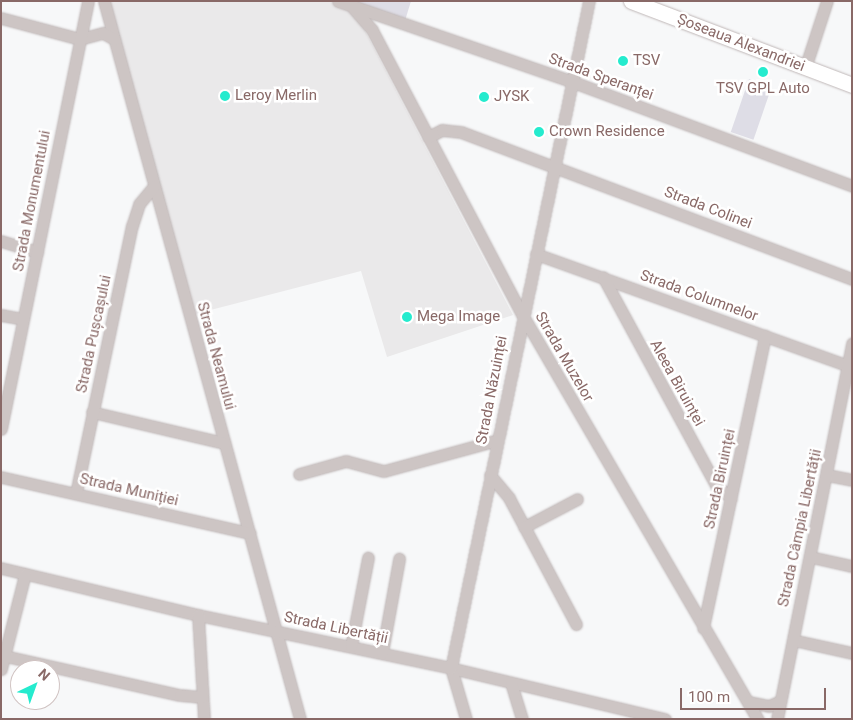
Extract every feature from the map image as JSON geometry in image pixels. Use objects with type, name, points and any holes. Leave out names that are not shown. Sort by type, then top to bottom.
[{"type":"main road","name":"Șoseaua Alexandriei","points":[[631,1],[852,85]]},
{"type":"main road","name":"Șoseaua Alexandriei","points":[[653,1],[852,76]]},
{"type":"street","name":"Strada Monumentului","points":[[1,429],[7,369],[23,318],[88,1]]},
{"type":"street","name":"Strada Neamului","points":[[104,1],[300,719]]},
{"type":"street","name":"Strada Speranței","points":[[338,1],[574,82],[852,186]]},
{"type":"street","name":"Strada Năzuinței","points":[[451,668],[554,164],[574,82],[589,1]]},
{"type":"street","points":[[808,59],[828,1]]},
{"type":"street","name":"Strada Muzelor","points":[[348,3],[372,30],[523,316],[703,628],[758,719]]},
{"type":"street","points":[[1,18],[80,38],[103,33],[114,39]]},
{"type":"street","name":"Strada Colinei","points":[[428,137],[452,129],[554,164],[852,279]]},
{"type":"street","name":"Strada Pușcașului","points":[[76,493],[132,226],[139,204],[154,186]]},
{"type":"street","points":[[1,241],[37,252]]},
{"type":"street","name":"Strada Columnelor","points":[[536,254],[850,366]]},
{"type":"street","name":"Aleea Biruinței","points":[[603,277],[716,484],[731,498]]},
{"type":"street","points":[[1,315],[23,318]]},
{"type":"street","name":"Strada Biruinței","points":[[703,628],[765,336]]},
{"type":"street","name":"Strada Câmpia Libertății","points":[[776,719],[850,366],[852,343]]},
{"type":"street","points":[[92,412],[224,443]]},
{"type":"street","points":[[299,474],[346,460],[384,471],[498,440]]},
{"type":"street","points":[[827,475],[852,480]]},
{"type":"street","points":[[490,476],[509,498],[576,624]]},
{"type":"street","name":"Strada Muniției","points":[[1,477],[250,534]]},
{"type":"street","points":[[524,527],[577,499]]},
{"type":"street","points":[[811,556],[852,566]]},
{"type":"street","points":[[351,646],[368,558]]},
{"type":"street","points":[[382,653],[400,559]]},
{"type":"street","name":"Strada Libertății","points":[[1,568],[198,615],[451,668],[665,719]]},
{"type":"street","points":[[1,669],[25,574]]},
{"type":"street","points":[[198,615],[204,719]]},
{"type":"street","points":[[793,640],[852,653]]},
{"type":"street","points":[[5,656],[180,695],[202,697]]},
{"type":"street","points":[[451,668],[466,719]]},
{"type":"street","points":[[511,683],[522,719]]},
{"type":"street","points":[[748,702],[769,706],[780,701]]},
{"type":"shaded area","points":[[107,1],[337,1],[352,6],[513,315],[387,357],[361,271],[195,314]]},
{"type":"shaded area","points":[[347,1],[411,1],[404,24]]},
{"type":"shaded area","points":[[749,79],[772,87],[753,140],[731,132]]},
{"type":"place","name":"TSV","points":[[623,61]]},
{"type":"place","name":"TSV GPL Auto","points":[[763,72]]},
{"type":"place","name":"Leroy Merlin","points":[[225,96]]},
{"type":"place","name":"JYSK","points":[[484,97]]},
{"type":"place","name":"Crown Residence","points":[[539,132]]},
{"type":"place","name":"Mega Image","points":[[407,317]]}]
